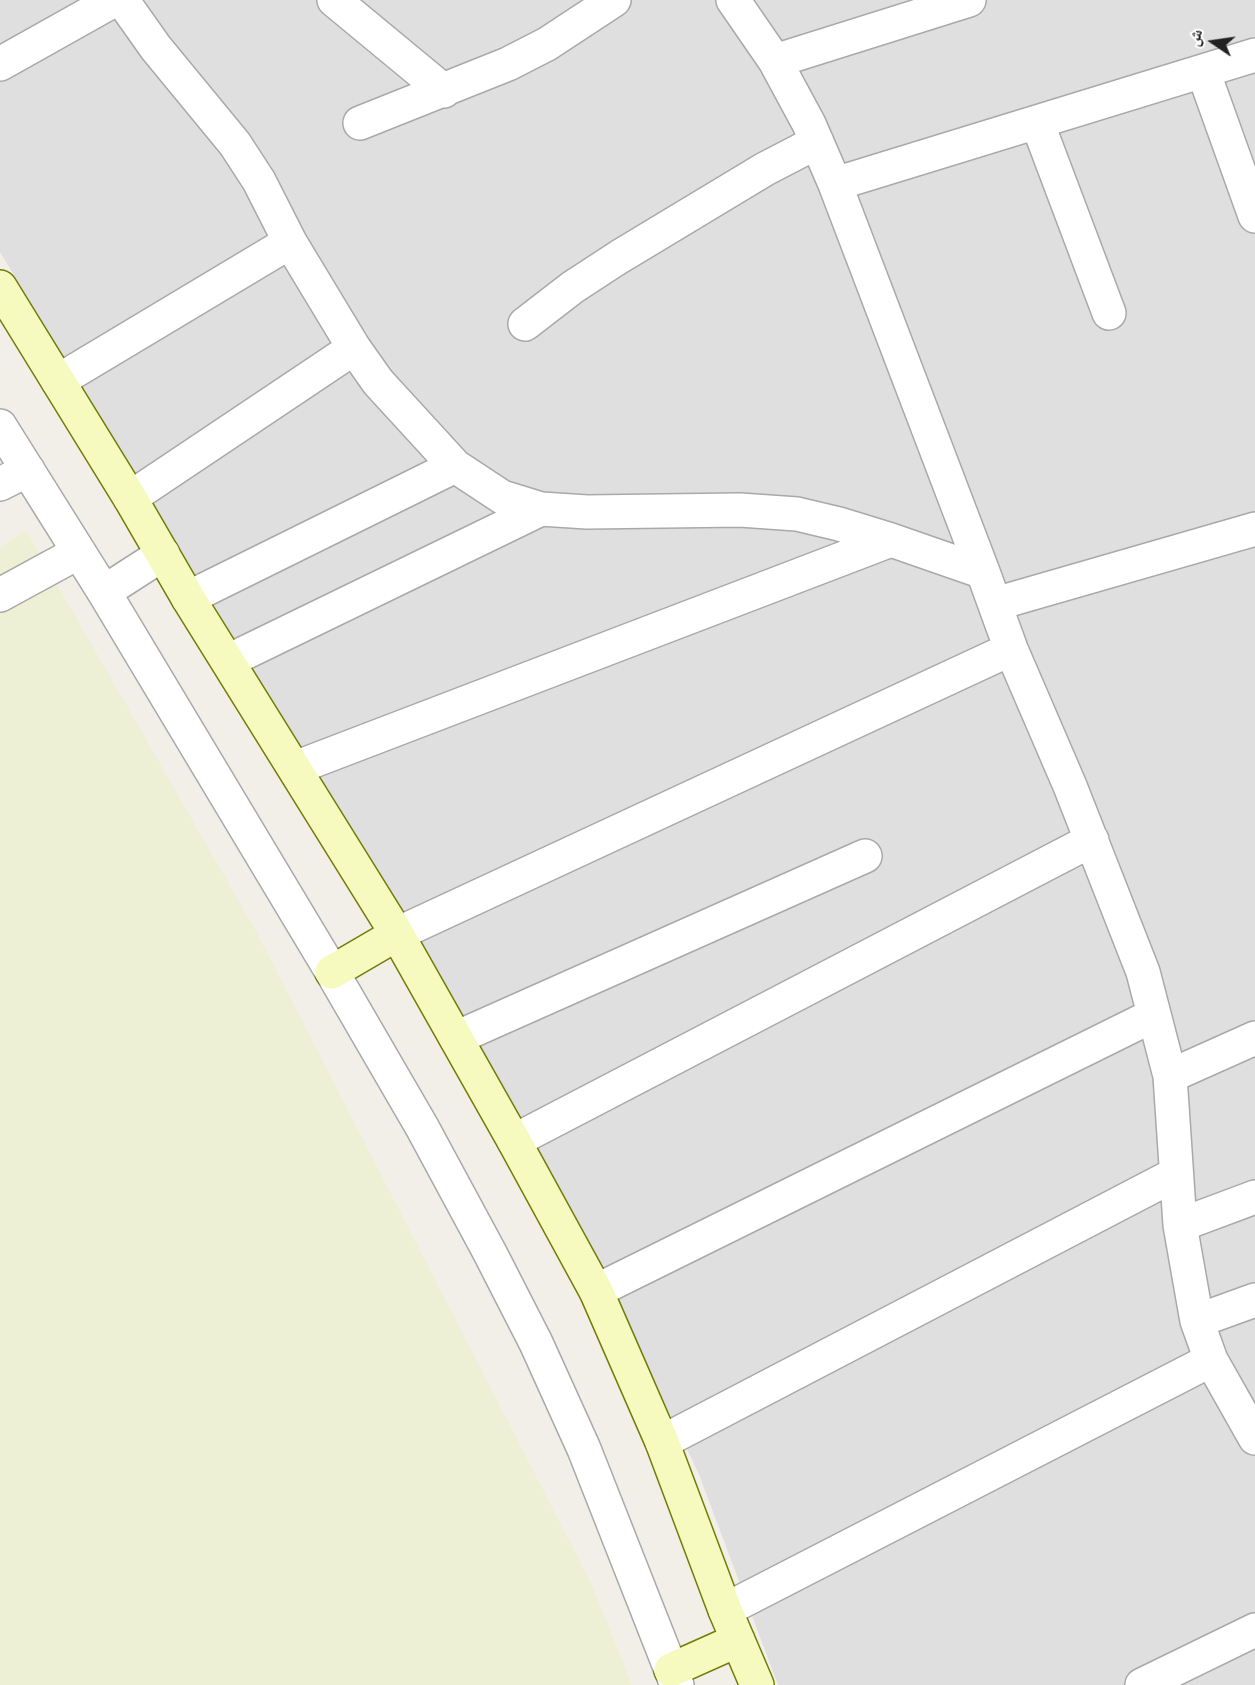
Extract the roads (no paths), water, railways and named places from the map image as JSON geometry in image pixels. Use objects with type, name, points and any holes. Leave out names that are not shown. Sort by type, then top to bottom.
[{"type":"street","points":[[0,64],[114,0]]},
{"type":"street","points":[[122,0],[156,48],[235,144],[259,181],[290,242],[354,348],[378,382],[455,466],[502,497],[542,509],[610,513],[740,510],[796,514],[891,540],[983,572]]},
{"type":"street","points":[[334,0],[444,91]]},
{"type":"street","points":[[360,123],[508,64],[547,44],[614,0]]},
{"type":"street","points":[[733,0],[775,61],[817,142],[835,184],[1011,649],[1070,786],[1143,972],[1170,1077],[1180,1225],[1197,1321],[1211,1360],[1255,1438]]},
{"type":"street","points":[[775,61],[969,0]]},
{"type":"street","points":[[835,184],[1255,55]]},
{"type":"street","points":[[1203,71],[1255,216]]},
{"type":"street","points":[[1037,122],[1109,313]]},
{"type":"street","points":[[525,324],[573,287],[619,257],[765,169],[817,142]]},
{"type":"street","points":[[58,381],[290,242]]},
{"type":"street","points":[[0,287],[130,498],[188,598],[397,934],[596,1291],[662,1442],[725,1610],[757,1685]]},
{"type":"street","points":[[130,498],[354,348]]},
{"type":"street","points":[[0,426],[14,477],[78,552],[104,592],[332,972],[428,1138],[490,1253],[536,1343],[584,1449],[674,1678],[738,1640]]},
{"type":"street","points":[[188,598],[455,466]]},
{"type":"street","points":[[228,661],[542,509]]},
{"type":"street","points":[[995,604],[1255,529]]},
{"type":"street","points":[[295,768],[891,540]]},
{"type":"street","points":[[0,595],[78,552]]},
{"type":"street","points":[[104,592],[163,554]]},
{"type":"street","points":[[332,972],[397,934],[1011,649]]},
{"type":"street","points":[[514,1141],[1092,840]]},
{"type":"street","points":[[456,1038],[865,856]]},
{"type":"street","points":[[596,1291],[1154,1015]]},
{"type":"street","points":[[1170,1077],[1255,1038]]},
{"type":"street","points":[[662,1442],[1176,1174]]},
{"type":"street","points":[[1180,1225],[1255,1197]]},
{"type":"street","points":[[1197,1321],[1255,1300]]},
{"type":"street","points":[[725,1610],[1211,1360]]},
{"type":"street","points":[[1142,1685],[1255,1630]]}]
